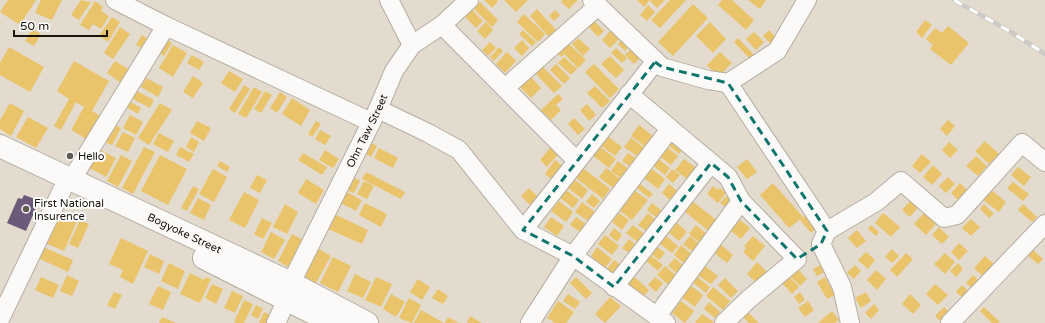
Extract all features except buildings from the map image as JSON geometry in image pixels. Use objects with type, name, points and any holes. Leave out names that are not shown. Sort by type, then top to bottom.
[{"type":"main road","name":"Bogyoke Street","points":[[0,146],[67,184],[289,291],[367,323]]},
{"type":"main road","name":"Bogyoke Street","points":[[0,163],[67,184]]},
{"type":"main road","name":"Bogyoke Street","points":[[289,291],[333,323]]},
{"type":"street","points":[[114,0],[166,26],[374,115],[428,133],[458,150],[523,230],[573,256],[661,320],[741,201]]},
{"type":"street","points":[[390,0],[412,45]]},
{"type":"street","name":"Ohn Taw Street","points":[[276,323],[289,291],[394,71],[412,45],[442,25],[469,0]]},
{"type":"street","points":[[505,88],[595,3],[655,62],[662,67],[708,80],[728,83],[777,51],[807,0]]},
{"type":"street","points":[[442,25],[577,161]]},
{"type":"street","points":[[0,319],[67,184],[166,26]]},
{"type":"street","points":[[523,230],[655,62]]},
{"type":"street","points":[[728,83],[824,238],[842,287],[850,323]]},
{"type":"street","points":[[629,94],[728,177],[741,201],[797,259]]},
{"type":"street","points":[[530,323],[573,256],[670,129]]},
{"type":"street","points":[[724,323],[749,299],[797,259],[824,238],[876,202],[901,181],[944,218],[957,215],[1022,143],[1045,162]]},
{"type":"street","points":[[614,287],[711,163]]},
{"type":"street","points":[[950,323],[1045,224]]},
{"type":"highlighted area","points":[[655,62],[662,67],[728,83],[827,231],[821,244],[797,259],[741,201],[728,177],[711,163],[614,287],[573,256],[523,230]]},
{"type":"railway","points":[[954,0],[1011,32],[1045,54]]},
{"type":"place","name":"Hello","points":[[70,156]]},
{"type":"place","name":"First National Insurence","points":[[26,209]]}]
